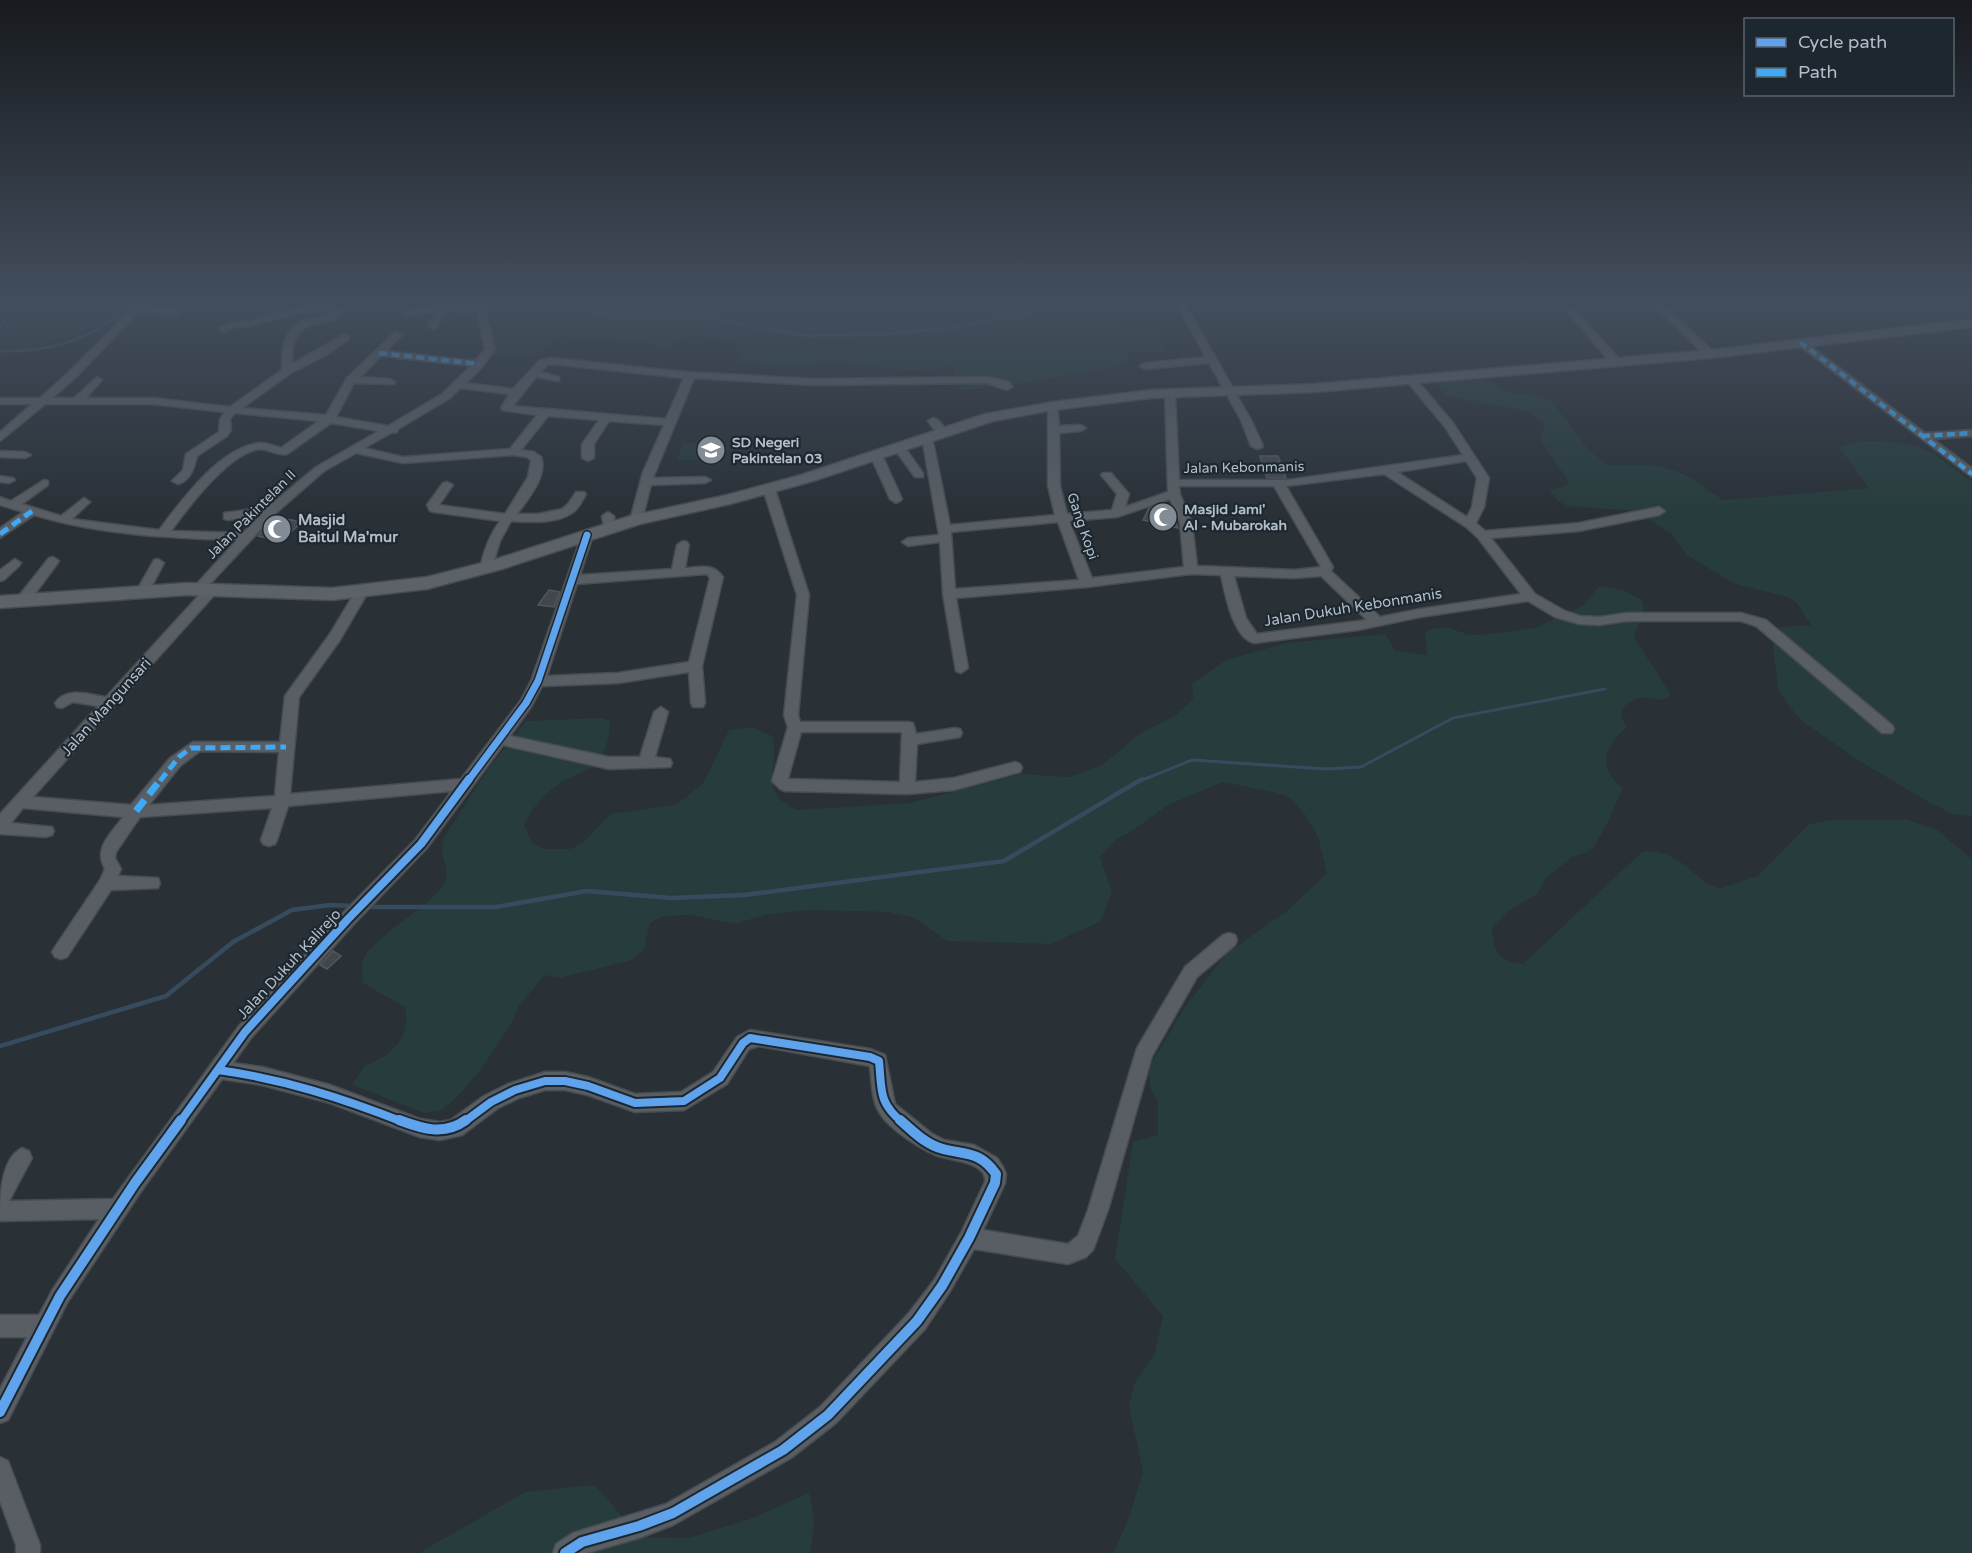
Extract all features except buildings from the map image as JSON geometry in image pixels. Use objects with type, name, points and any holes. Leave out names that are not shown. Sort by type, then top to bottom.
[{"type":"main road","points":[[0,602],[204,589],[332,594],[427,583],[486,568],[586,535],[609,522],[636,520],[769,489],[899,447],[934,430],[990,417],[1053,406],[1170,394],[1315,388],[1472,372]]},
{"type":"street","points":[[0,437],[73,372]]},
{"type":"street","points":[[178,481],[188,471],[192,454],[223,434],[226,429],[225,419],[232,410],[285,372]]},
{"type":"street","points":[[162,534],[184,506],[229,461],[256,447],[264,446],[280,452],[284,451],[330,418],[351,380],[359,372]]},
{"type":"street","name":"Jalan Pakintelan II","points":[[204,589],[245,537],[272,510],[320,469],[393,430],[446,396],[471,372]]},
{"type":"street","points":[[658,372],[814,382],[987,380],[1005,384],[1007,387]]},
{"type":"street","points":[[1218,372],[1246,420],[1257,446]]},
{"type":"street","points":[[1840,372],[1972,474]]},
{"type":"street","points":[[555,379],[533,373],[516,392],[506,408],[669,422]]},
{"type":"street","points":[[636,520],[646,482],[690,376]]},
{"type":"street","points":[[351,380],[390,382]]},
{"type":"street","points":[[1411,380],[1449,425],[1483,478],[1478,507],[1470,524]]},
{"type":"street","points":[[78,400],[97,381]]},
{"type":"street","points":[[459,385],[516,392]]},
{"type":"street","points":[[1170,394],[1174,488],[1186,523],[1191,570]]},
{"type":"street","points":[[0,401],[153,401],[330,418],[393,430]]},
{"type":"street","name":"Gang Kopi","points":[[1053,406],[1054,486],[1062,518],[1087,584]]},
{"type":"street","points":[[513,452],[545,413]]},
{"type":"street","points":[[588,459],[588,444],[607,416]]},
{"type":"street","points":[[1054,430],[1081,428]]},
{"type":"street","points":[[934,430],[946,534],[949,594],[961,668]]},
{"type":"street","points":[[1922,436],[1972,433]]},
{"type":"street","points":[[346,440],[358,449],[403,460],[513,452],[530,454],[537,459],[538,466],[530,484],[493,543],[486,568]]},
{"type":"street","points":[[899,447],[919,475]]},
{"type":"street","points":[[0,454],[25,455]]},
{"type":"street","points":[[876,455],[884,478],[896,499]]},
{"type":"street","points":[[1386,470],[1470,457]]},
{"type":"street","points":[[1386,470],[1470,524],[1482,535],[1530,597],[1560,614],[1579,620],[1599,621],[1626,617],[1741,617],[1761,623],[1887,729]]},
{"type":"street","name":"Jalan Kebonmanis","points":[[1174,488],[1278,483],[1386,470]]},
{"type":"street","points":[[1107,475],[1123,494],[1117,513]]},
{"type":"street","points":[[646,482],[705,480]]},
{"type":"street","points":[[12,505],[44,483]]},
{"type":"street","points":[[1278,483],[1327,567],[1324,572]]},
{"type":"street","points":[[447,485],[433,505],[434,508],[506,520]]},
{"type":"street","points":[[908,542],[946,534],[1117,513],[1143,506],[1174,488]]},
{"type":"street","points":[[769,489],[803,595],[791,715],[795,727],[780,781],[785,785],[907,788],[954,784],[1015,768]]},
{"type":"street","points":[[476,521],[536,518],[563,513],[572,509],[580,494]]},
{"type":"street","points":[[0,501],[63,520],[162,534],[245,537]]},
{"type":"street","points":[[63,520],[84,502]]},
{"type":"street","points":[[228,516],[272,510]]},
{"type":"street","points":[[1482,535],[1579,527],[1659,511]]},
{"type":"street","points":[[0,534],[32,512]]},
{"type":"street","name":"Jalan Dukuh Kalirejo","points":[[0,1412],[60,1296],[118,1209],[245,1032],[348,919],[422,844],[501,739],[538,681],[586,535]]},
{"type":"street","points":[[678,571],[683,545]]},
{"type":"street","points":[[23,600],[53,561]]},
{"type":"street","points":[[0,577],[15,562]]},
{"type":"street","points":[[142,592],[158,562]]},
{"type":"street","points":[[573,580],[710,570],[717,577],[695,666],[698,703]]},
{"type":"street","points":[[949,594],[1087,584],[1191,570],[1295,574],[1324,572],[1376,621]]},
{"type":"street","name":"Jalan Dukuh Kebonmanis","points":[[1227,572],[1235,604],[1248,635],[1254,639],[1358,626],[1376,621],[1530,597]]},
{"type":"street","name":"Jalan Mangunsari","points":[[0,826],[19,802],[111,703],[204,589]]},
{"type":"street","points":[[269,840],[282,802],[286,747],[294,692],[335,637],[362,592]]},
{"type":"street","points":[[538,681],[618,678],[695,666]]},
{"type":"street","points":[[62,703],[71,697],[111,703]]},
{"type":"street","points":[[646,763],[661,712]]},
{"type":"street","points":[[795,727],[908,727],[910,740],[907,788]]},
{"type":"street","points":[[910,740],[955,733]]},
{"type":"street","points":[[501,739],[609,763],[665,764]]},
{"type":"street","points":[[61,952],[107,883],[113,869],[107,858],[108,851],[179,757],[198,746],[286,747]]},
{"type":"street","points":[[19,802],[136,811],[282,802],[405,788],[465,785]]},
{"type":"street","points":[[0,826],[46,831]]},
{"type":"street","points":[[107,883],[152,883]]},
{"type":"street","points":[[969,1239],[1068,1254],[1079,1250],[1086,1243],[1098,1210],[1143,1054],[1191,972],[1229,940]]},
{"type":"street","points":[[218,1070],[262,1076],[330,1094],[420,1128],[440,1131],[455,1128],[491,1102],[507,1094],[545,1081],[565,1081],[588,1086],[635,1103],[684,1101],[720,1078],[742,1043],[750,1038],[870,1057],[879,1061],[883,1099],[888,1110],[924,1140],[942,1149],[967,1152],[990,1165],[996,1174],[995,1184],[969,1239],[942,1286],[917,1321],[828,1415],[783,1450],[673,1513],[639,1526],[582,1542],[565,1553]]},
{"type":"street","points":[[0,1197],[22,1158]]},
{"type":"street","points":[[0,1211],[118,1209]]},
{"type":"street","points":[[0,1326],[44,1326]]},
{"type":"street","points":[[0,1469],[28,1545],[28,1553]]},
{"type":"green space","points":[[955,372],[1081,372],[1023,383],[960,390]]},
{"type":"green space","points":[[1480,380],[1511,393],[1539,396],[1554,404],[1587,448],[1607,465],[1639,465],[1670,469],[1689,477],[1724,500],[1869,488],[1839,447],[1869,441],[1907,444],[1926,450],[1972,482],[1972,816],[1955,815],[1861,762],[1803,722],[1788,705],[1778,688],[1773,646],[1779,627],[1811,625],[1797,603],[1788,597],[1736,584],[1726,579],[1687,555],[1672,534],[1635,511],[1568,506],[1558,501],[1549,490],[1563,487],[1569,482],[1539,438],[1544,430],[1545,422],[1525,410],[1478,403],[1444,394],[1435,382]]},
{"type":"green space","points":[[683,443],[709,443],[703,460],[677,460]]},
{"type":"green space","points":[[1599,586],[1622,590],[1642,600],[1644,608],[1634,637],[1671,695],[1662,700],[1635,699],[1622,709],[1621,717],[1626,727],[1613,742],[1606,758],[1609,773],[1623,788],[1609,820],[1594,847],[1585,853],[1573,856],[1548,876],[1537,894],[1508,911],[1492,927],[1496,948],[1502,957],[1508,961],[1523,964],[1642,852],[1666,854],[1708,884],[1719,889],[1758,876],[1809,824],[1831,820],[1908,820],[1937,830],[1972,859],[1972,1553],[1114,1553],[1130,1514],[1143,1472],[1129,1406],[1134,1384],[1155,1353],[1163,1316],[1115,1259],[1133,1142],[1158,1135],[1158,1101],[1150,1088],[1149,1074],[1152,1062],[1184,1008],[1226,954],[1287,911],[1327,873],[1318,837],[1306,816],[1290,798],[1278,793],[1223,782],[1168,805],[1129,833],[1118,838],[1100,857],[1112,892],[1101,921],[1051,944],[947,941],[915,918],[889,912],[810,910],[765,915],[735,924],[691,915],[663,916],[650,923],[644,949],[632,960],[559,978],[545,975],[518,1007],[511,1024],[480,1071],[456,1098],[441,1110],[425,1113],[352,1085],[365,1065],[383,1057],[397,1044],[405,1027],[406,1017],[405,1007],[363,983],[363,960],[377,942],[423,906],[441,888],[447,875],[442,852],[445,836],[488,769],[526,721],[601,718],[610,721],[606,747],[596,764],[562,782],[549,792],[531,812],[524,826],[533,844],[543,849],[570,849],[583,843],[610,814],[673,805],[684,799],[704,782],[729,730],[752,727],[772,736],[773,786],[776,794],[784,802],[797,810],[910,803],[1021,774],[1069,777],[1102,765],[1141,733],[1174,716],[1193,700],[1192,684],[1226,660],[1286,643],[1385,634],[1396,651],[1427,655],[1425,634],[1430,629],[1447,627],[1469,635],[1481,635],[1535,628],[1583,606]]},
{"type":"green space","points":[[595,1485],[640,1537],[689,1538],[753,1518],[809,1493],[814,1523],[809,1553],[419,1553],[525,1492]]},
{"type":"waterway","points":[[1140,781],[1192,760],[1326,769],[1361,767],[1453,718],[1605,689]]},
{"type":"waterway","points":[[367,907],[496,907],[587,891],[671,898],[744,895],[1004,861],[1142,779]]},
{"type":"waterway","points":[[0,1046],[166,996],[233,942],[292,910],[330,905],[354,906]]},
{"type":"marked path","points":[[1840,372],[1972,474]]},
{"type":"marked path","points":[[1922,436],[1972,433]]},
{"type":"marked path","points":[[0,534],[32,511]]},
{"type":"marked path","points":[[136,811],[179,757],[191,748],[286,747]]},
{"type":"cycle path","points":[[0,1412],[60,1296],[135,1183],[245,1032],[348,919],[421,844],[526,703],[538,681],[587,535]]},
{"type":"cycle path","points":[[218,1070],[262,1076],[330,1094],[420,1128],[440,1131],[455,1128],[491,1102],[515,1090],[545,1081],[565,1081],[588,1086],[635,1103],[684,1101],[720,1078],[743,1043],[750,1038],[759,1038],[870,1057],[879,1061],[883,1099],[888,1110],[924,1140],[942,1149],[967,1152],[990,1165],[996,1174],[995,1183],[969,1238],[942,1286],[917,1321],[828,1415],[783,1450],[673,1513],[639,1526],[582,1542],[565,1553]]},
{"type":"place","name":"SD Negeri Pakintelan 03","points":[[711,450]]},
{"type":"place","name":"Masjid Jami' Al - Mubarokah","points":[[1163,517]]},
{"type":"place","name":"Masjid Baitul Ma'mur","points":[[277,529]]}]
